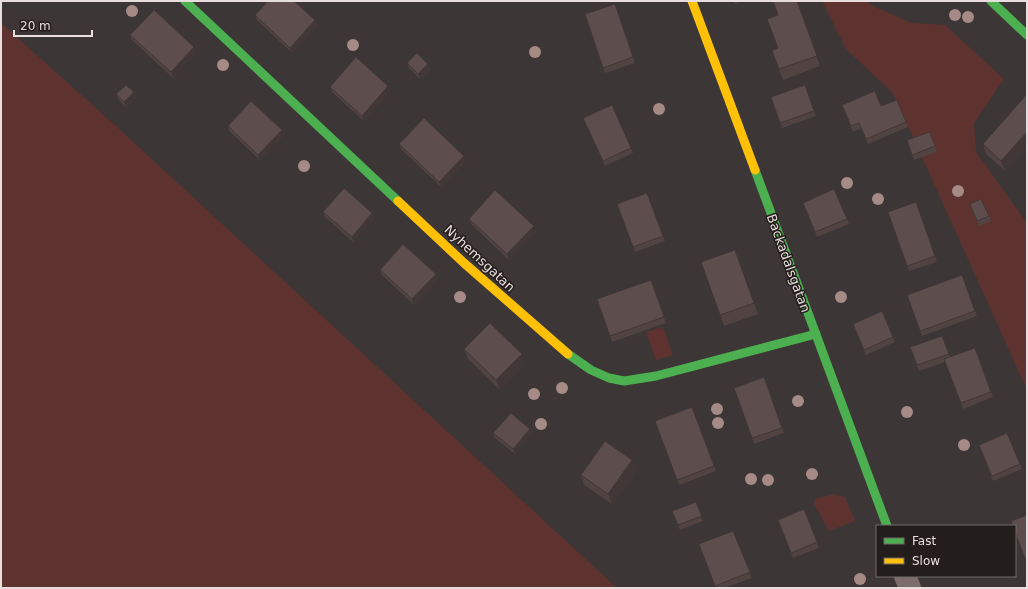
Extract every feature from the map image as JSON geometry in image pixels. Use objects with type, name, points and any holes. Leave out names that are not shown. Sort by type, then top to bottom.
[{"type":"street","name":"Nyhemsgatan","points":[[185,1],[464,263],[557,345],[591,370],[609,378],[624,381],[663,374],[816,334]]},
{"type":"street","name":"Backadalsgatan","points":[[692,1],[887,525]]},
{"type":"street","points":[[991,1],[1027,35]]},
{"type":"street","points":[[905,577],[910,588]]},
{"type":"shaded area","points":[[822,1],[867,1],[875,7],[912,23],[945,25],[1004,79],[974,123],[976,152],[1027,223],[1027,390],[893,93],[846,49]]},
{"type":"shaded area","points":[[1,23],[117,127],[617,588],[1,588]]},
{"type":"shaded area","points":[[663,327],[673,355],[656,360],[646,332]]},
{"type":"shaded area","points":[[833,494],[845,497],[855,521],[829,531],[814,504],[815,499]]},
{"type":"building","points":[[268,1],[294,1],[315,20],[290,48],[255,15]]},
{"type":"building","points":[[773,1],[797,1],[817,56],[779,69],[772,51],[778,48],[767,19],[778,15]]},
{"type":"building","points":[[615,4],[633,57],[603,68],[585,14]]},
{"type":"building","points":[[154,10],[194,47],[171,72],[130,35]]},
{"type":"building","points":[[417,53],[428,64],[418,74],[407,63]]},
{"type":"building","points":[[356,57],[388,86],[362,116],[330,87]]},
{"type":"building","points":[[126,85],[134,92],[124,102],[116,94]]},
{"type":"building","points":[[805,85],[814,111],[780,123],[771,97]]},
{"type":"building","points":[[875,91],[881,106],[897,100],[906,122],[866,139],[859,123],[851,126],[842,105]]},
{"type":"building","points":[[1027,94],[1027,132],[1001,161],[983,144]]},
{"type":"building","points":[[251,101],[282,130],[258,155],[228,126]]},
{"type":"building","points":[[612,105],[631,148],[603,161],[583,118]]},
{"type":"building","points":[[424,118],[464,156],[439,182],[399,144]]},
{"type":"building","points":[[930,132],[935,146],[912,155],[907,140]]},
{"type":"building","points":[[344,188],[372,213],[352,237],[323,212]]},
{"type":"building","points":[[834,189],[847,219],[815,232],[803,203]]},
{"type":"building","points":[[495,190],[534,226],[507,254],[469,219]]},
{"type":"building","points":[[647,193],[663,236],[633,247],[617,204]]},
{"type":"building","points":[[981,199],[989,216],[977,221],[970,204]]},
{"type":"building","points":[[916,202],[935,256],[907,266],[888,212]]},
{"type":"building","points":[[403,244],[436,274],[412,299],[380,270]]},
{"type":"building","points":[[735,250],[754,303],[720,315],[701,262]]},
{"type":"building","points":[[962,275],[975,311],[920,331],[907,295]]},
{"type":"building","points":[[651,280],[664,317],[610,336],[597,299]]},
{"type":"building","points":[[882,311],[893,337],[864,350],[853,324]]},
{"type":"building","points":[[490,323],[522,354],[496,380],[464,349]]},
{"type":"building","points":[[942,336],[949,354],[917,365],[910,347]]},
{"type":"building","points":[[975,348],[991,392],[961,403],[944,359]]},
{"type":"building","points":[[764,377],[782,428],[752,438],[734,388]]},
{"type":"building","points":[[692,407],[714,466],[677,480],[655,421]]},
{"type":"building","points":[[511,413],[530,429],[513,449],[493,433]]},
{"type":"building","points":[[1007,433],[1020,464],[992,476],[979,445]]},
{"type":"building","points":[[605,441],[632,460],[608,494],[581,475]]},
{"type":"building","points":[[696,502],[702,516],[678,525],[672,511]]},
{"type":"building","points":[[804,509],[817,542],[791,553],[778,520]]},
{"type":"building","points":[[1027,515],[1026,561],[1016,535],[1016,525],[1013,525],[1011,521]]},
{"type":"building","points":[[733,531],[750,572],[715,586],[699,544]]},
{"type":"traffic: fast","points":[[185,1],[398,201]]},
{"type":"traffic: fast","points":[[991,1],[1027,35]]},
{"type":"traffic: fast","points":[[755,170],[887,525]]},
{"type":"traffic: fast","points":[[568,354],[591,370],[609,378],[624,381],[656,376],[816,334]]},
{"type":"traffic: slow","points":[[692,1],[755,170]]},
{"type":"traffic: slow","points":[[398,201],[464,263],[568,354]]}]
